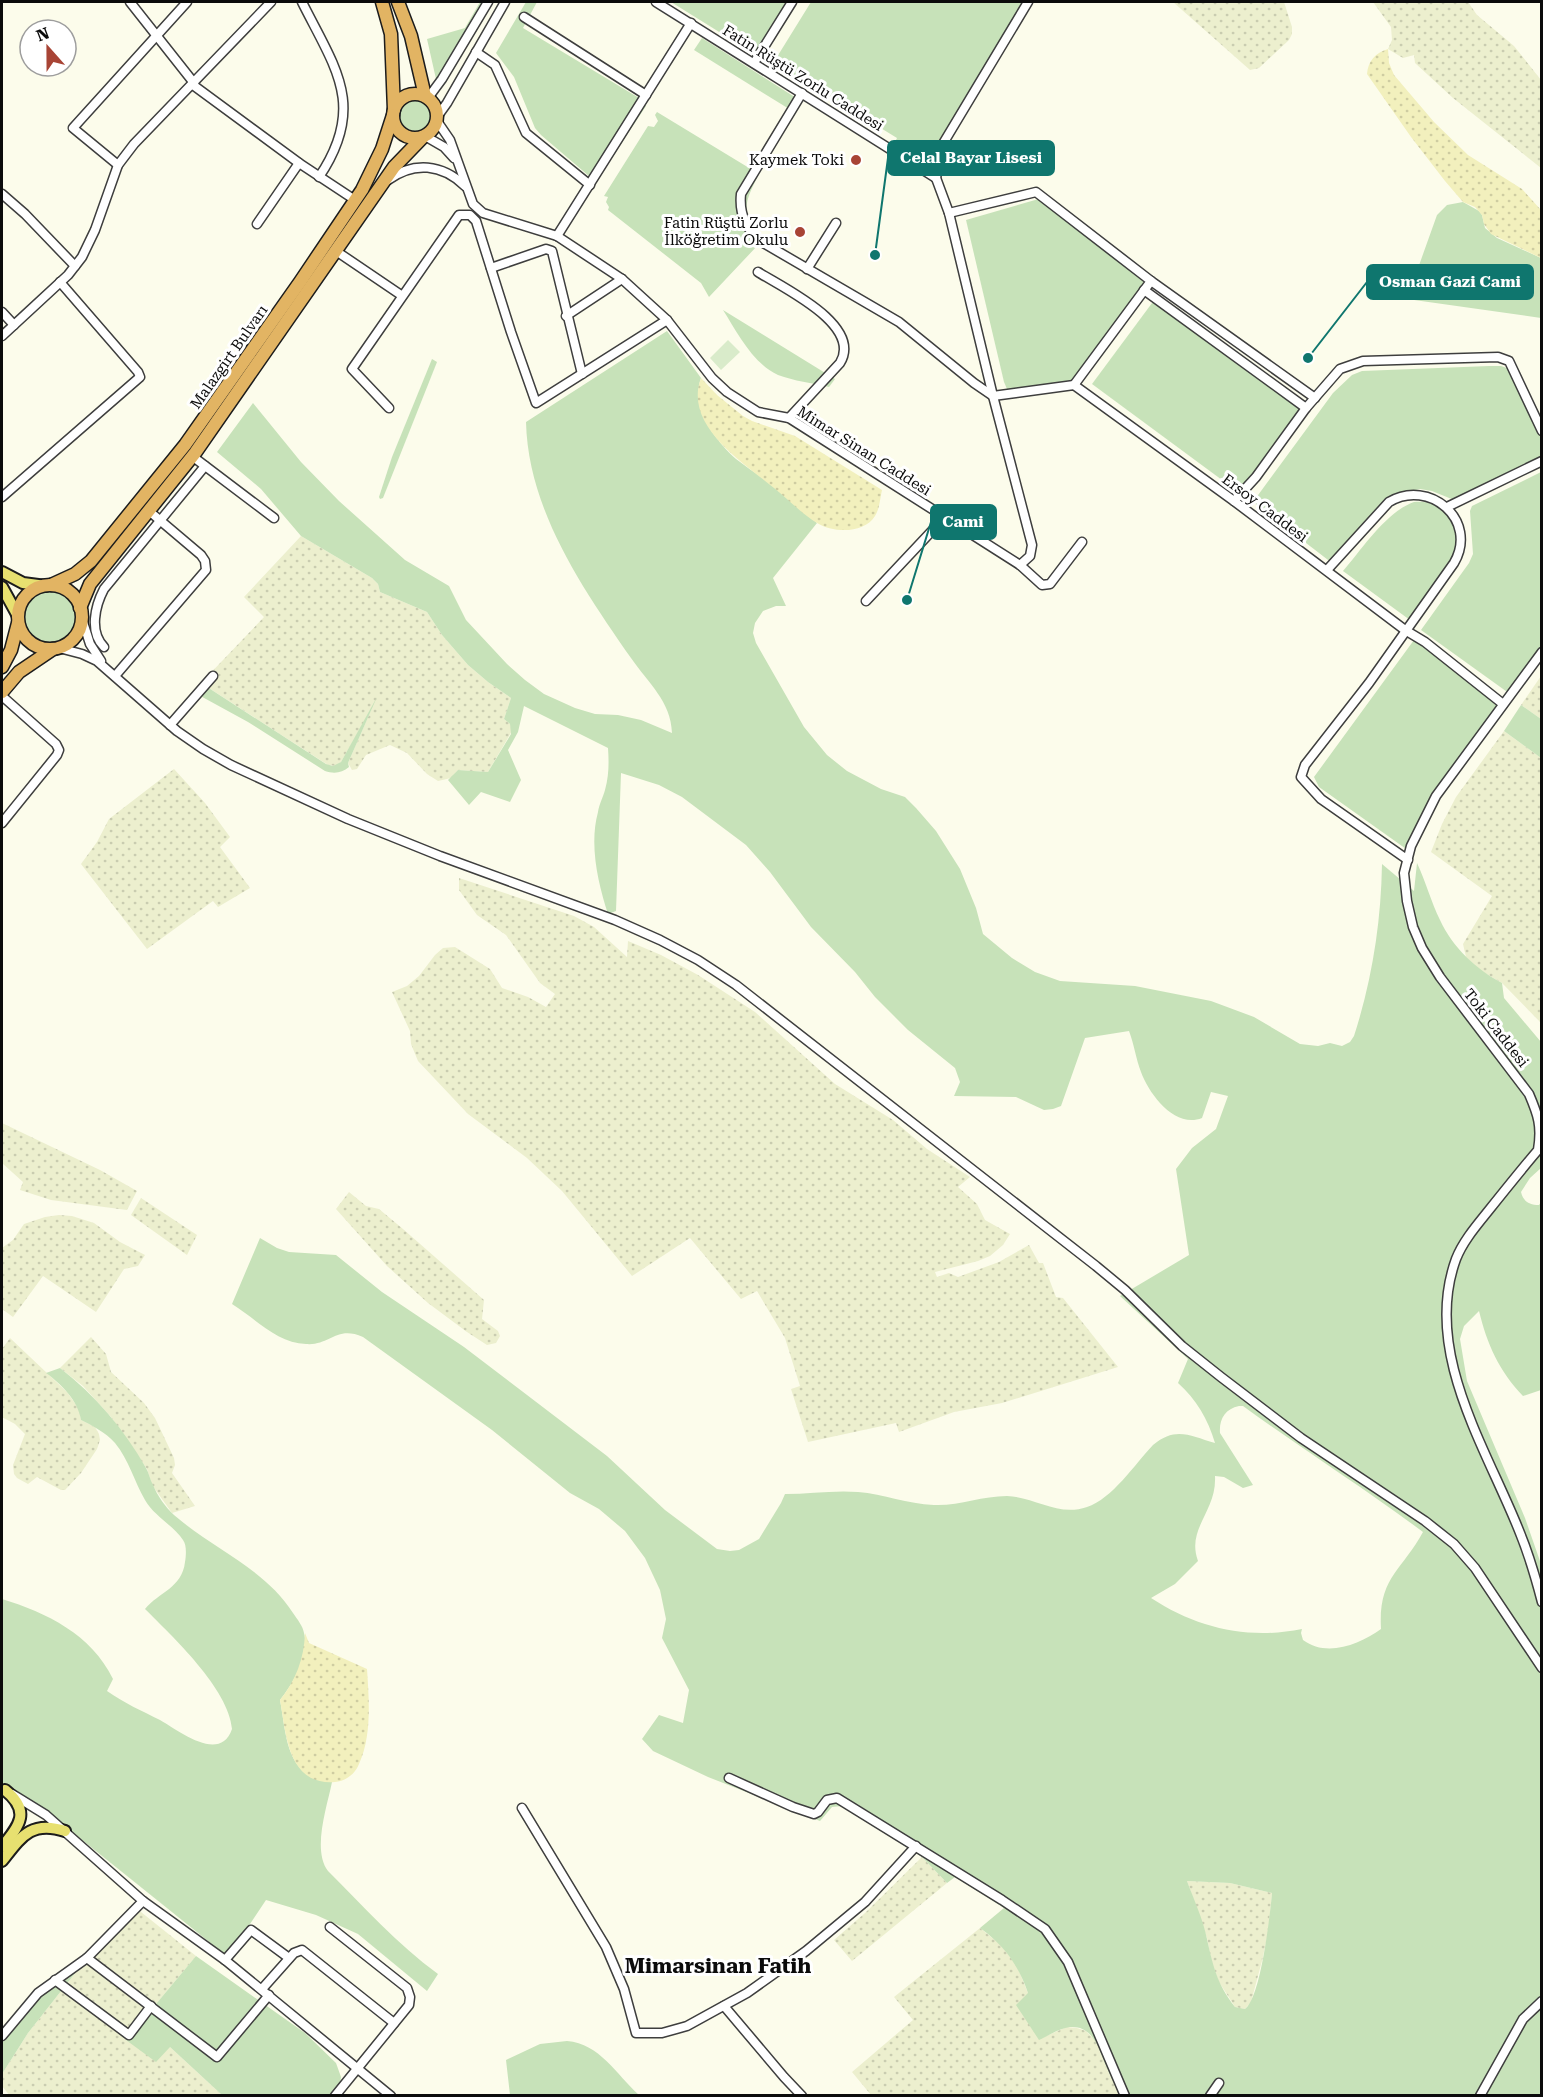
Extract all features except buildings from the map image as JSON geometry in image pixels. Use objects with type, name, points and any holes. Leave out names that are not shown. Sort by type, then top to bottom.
[{"type":"highway","points":[[382,2],[391,34],[394,113],[397,127],[402,134],[410,137],[424,136],[433,130],[437,119],[436,108],[427,97],[411,36],[398,2]]},
{"type":"highway","points":[[394,113],[398,103],[408,95],[427,97]]},
{"type":"highway","name":"Malazgirt Bulvarı","points":[[48,586],[75,574],[91,561],[185,445],[355,200],[377,160],[394,113]]},
{"type":"highway","name":"Malazgirt Bulvarı","points":[[81,613],[90,584],[192,456],[394,167],[424,136]]},
{"type":"highway","points":[[2,667],[11,650],[20,605],[26,596],[35,589],[48,586],[62,588],[71,594],[81,613],[76,635],[69,643],[19,672],[2,694]]},
{"type":"highway","points":[[18,619],[21,632],[32,644],[42,649],[56,649]]},
{"type":"main road","points":[[2,572],[23,583],[48,586]]},
{"type":"main road","points":[[2,587],[18,619]]},
{"type":"main road","points":[[2,1847],[17,1828],[21,1815],[16,1799],[3,1789]]},
{"type":"main road","points":[[2,1861],[20,1838],[31,1830],[46,1827],[65,1831]]},
{"type":"street","points":[[130,2],[194,84],[299,163],[355,200]]},
{"type":"street","points":[[118,165],[73,128],[187,2]]},
{"type":"street","points":[[2,336],[75,266],[87,248],[99,221],[118,165],[141,136],[194,84],[271,2]]},
{"type":"street","points":[[302,2],[336,69],[344,104],[337,143],[331,159],[319,177]]},
{"type":"street","points":[[427,97],[442,80],[488,2]]},
{"type":"street","points":[[470,215],[477,208],[473,204],[447,132],[437,119],[505,2]]},
{"type":"street","name":"Fatin Rüştü Zorlu Caddesi","points":[[656,2],[936,178]]},
{"type":"street","points":[[754,63],[792,2]]},
{"type":"street","points":[[1020,565],[1030,556],[1032,545],[949,213],[936,178],[941,147],[1028,2]]},
{"type":"street","points":[[524,17],[646,95]]},
{"type":"street","points":[[557,236],[691,23]]},
{"type":"street","points":[[477,52],[495,65],[526,133],[590,185]]},
{"type":"street","points":[[802,93],[741,194],[744,220],[755,236],[899,322],[993,396],[1074,385],[1151,281]]},
{"type":"street","points":[[424,136],[444,147],[458,163]]},
{"type":"street","points":[[257,224],[299,163]]},
{"type":"street","points":[[381,186],[404,170],[426,166],[447,172],[467,188]]},
{"type":"street","points":[[949,213],[1036,192],[1151,281],[1315,398]]},
{"type":"street","points":[[2,194],[25,214],[75,266]]},
{"type":"street","name":"Mimar Sinan Caddesi","points":[[477,208],[483,213],[557,236],[622,279],[667,320],[712,378],[727,392],[758,412],[789,418],[1020,565],[1040,584],[1048,585],[1082,542]]},
{"type":"street","points":[[389,408],[352,369],[456,216],[461,214],[470,215],[476,221],[536,403],[667,320]]},
{"type":"street","points":[[807,269],[836,223]]},
{"type":"street","points":[[490,268],[550,250],[582,374]]},
{"type":"street","points":[[336,251],[402,295]]},
{"type":"street","points":[[758,272],[825,315],[835,324],[844,344],[840,363],[789,418]]},
{"type":"street","points":[[566,316],[622,279]]},
{"type":"street","points":[[2,496],[140,377],[60,282]]},
{"type":"street","points":[[1144,290],[1306,408]]},
{"type":"street","points":[[2,312],[14,325]]},
{"type":"street","points":[[1234,501],[1256,477],[1306,408],[1340,369],[1363,361],[1498,357],[1509,361],[1542,431]]},
{"type":"street","name":"Ersoy Caddesi","points":[[1074,385],[1234,501],[1405,630],[1425,642],[1503,704]]},
{"type":"street","points":[[192,456],[274,518]]},
{"type":"street","points":[[1447,507],[1542,461]]},
{"type":"street","points":[[104,647],[100,643],[95,625],[95,612],[101,595],[108,583],[206,466]]},
{"type":"street","points":[[1327,570],[1389,502],[1405,495],[1436,500],[1447,507],[1456,519],[1460,530],[1459,553],[1361,693],[1305,765],[1301,777],[1321,799],[1408,860]]},
{"type":"street","points":[[115,676],[206,570],[205,561],[201,555],[149,511]]},
{"type":"street","points":[[866,601],[945,517]]},
{"type":"street","points":[[81,613],[90,644],[105,666],[170,724],[203,749],[262,781],[348,819],[440,856],[615,920],[698,960],[736,985],[1096,1266],[1125,1290],[1182,1346],[1221,1377],[1301,1438],[1425,1521],[1454,1544],[1475,1568],[1542,1668]]},
{"type":"street","points":[[56,649],[82,654],[105,666]]},
{"type":"street","name":"Toki Caddesi","points":[[1542,652],[1436,796],[1411,846],[1404,873],[1413,927],[1422,948],[1440,977],[1529,1094],[1538,1115],[1541,1133],[1538,1149],[1472,1232],[1456,1258],[1449,1288],[1447,1325],[1452,1362],[1462,1397],[1520,1534],[1542,1602]]},
{"type":"street","points":[[170,724],[213,676]]},
{"type":"street","points":[[2,694],[56,744],[59,750],[2,823]]},
{"type":"street","points":[[729,1778],[814,1814],[827,1800],[837,1798],[1045,1929],[1068,1962],[1125,2096]]},
{"type":"street","points":[[3,1789],[46,1815],[143,1900],[266,1992],[391,2096]]},
{"type":"street","points":[[522,1808],[606,1947],[624,1989],[636,2032],[662,2033],[687,2026],[747,1993],[806,1951],[865,1902],[916,1846]]},
{"type":"street","points":[[2,2033],[38,1994],[54,1980],[87,1958],[143,1900]]},
{"type":"street","points":[[330,1928],[407,1988],[410,2001],[335,2096]]},
{"type":"street","points":[[225,1960],[251,1930],[289,1958]]},
{"type":"street","points":[[87,1958],[217,2057],[289,1958],[297,1951],[305,1951],[394,2023]]},
{"type":"street","points":[[54,1980],[129,2035],[151,2006]]},
{"type":"street","points":[[1480,2096],[1518,2026],[1542,2001]]},
{"type":"street","points":[[724,2006],[802,2096]]},
{"type":"street","points":[[1210,2096],[1220,2083]]},
{"type":"green space","points":[[480,2],[493,2],[448,78],[439,81],[436,79],[427,39],[465,28]]},
{"type":"green space","points":[[526,2],[537,2],[523,28],[644,101],[646,106],[596,182],[535,128],[514,77],[496,53]]},
{"type":"green space","points":[[671,2],[796,2],[761,58]]},
{"type":"green space","points":[[811,2],[1030,2],[934,158],[928,162],[895,142],[897,138],[789,72],[787,75],[772,65]]},
{"type":"green space","points":[[1173,2],[1284,2],[1292,34],[1289,40],[1259,68],[1250,70]]},
{"type":"green space","points":[[1373,2],[1468,2],[1477,15],[1514,46],[1541,80],[1541,168],[1453,98],[1415,63],[1414,55],[1403,58],[1388,49],[1392,40],[1391,27]]},
{"type":"green space","points":[[702,38],[801,101],[794,112],[694,50]]},
{"type":"green space","points":[[415,99],[427,104],[432,116],[427,128],[415,133],[403,128],[398,116],[403,104]]},
{"type":"green space","points":[[657,112],[759,174],[749,195],[746,209],[758,245],[709,297],[701,283],[608,210],[606,202],[608,197],[604,196],[648,126],[654,127],[658,121],[655,115]]},
{"type":"green space","points":[[1042,198],[1151,280],[1081,379],[1012,391],[1007,389],[1004,382],[966,220]]},
{"type":"green space","points":[[1463,202],[1479,211],[1485,228],[1497,238],[1541,258],[1541,318],[1407,299],[1437,215],[1447,205]]},
{"type":"green space","points":[[1155,299],[1304,409],[1241,494],[1092,384]]},
{"type":"green space","points":[[723,310],[835,379],[829,387],[784,377],[769,370],[746,347]]},
{"type":"green space","points":[[667,331],[701,378],[698,389],[702,412],[706,423],[720,443],[736,459],[763,478],[817,523],[773,578],[786,606],[776,606],[763,611],[755,623],[753,633],[756,643],[804,727],[827,755],[847,771],[881,789],[905,797],[936,831],[960,869],[976,908],[983,934],[1012,958],[1035,972],[1060,981],[1135,986],[1211,1001],[1254,1017],[1300,1044],[1318,1046],[1330,1043],[1342,1046],[1350,1042],[1354,1036],[1371,973],[1380,908],[1382,864],[1414,891],[1417,863],[1445,930],[1458,949],[1483,971],[1502,983],[1504,998],[1541,1042],[1541,1168],[1530,1178],[1521,1192],[1523,1198],[1529,1203],[1539,1205],[1541,1202],[1541,1390],[1523,1396],[1507,1377],[1486,1335],[1479,1311],[1464,1326],[1460,1339],[1467,1381],[1525,1518],[1541,1564],[1541,2095],[1121,2095],[1090,2034],[1078,2027],[1070,2027],[1058,2030],[1039,2040],[1016,2005],[1028,1993],[1020,1974],[1010,1957],[980,1928],[1004,1908],[955,1877],[947,1883],[922,1857],[842,1806],[832,1807],[820,1821],[708,1777],[653,1751],[642,1739],[659,1715],[683,1723],[689,1690],[662,1638],[666,1619],[660,1590],[645,1558],[625,1531],[599,1509],[570,1493],[492,1430],[363,1337],[346,1333],[314,1344],[295,1343],[276,1335],[232,1304],[260,1238],[289,1252],[336,1255],[382,1292],[464,1347],[607,1456],[665,1510],[717,1549],[730,1551],[739,1550],[759,1539],[785,1494],[858,1492],[934,1505],[1007,1496],[1066,1510],[1076,1509],[1087,1507],[1105,1497],[1161,1439],[1183,1434],[1215,1443],[1201,1410],[1178,1383],[1188,1359],[1120,1296],[1189,1255],[1176,1169],[1192,1148],[1216,1129],[1228,1096],[1211,1092],[1202,1118],[1182,1119],[1173,1114],[1157,1099],[1145,1081],[1129,1031],[1085,1038],[1061,1106],[1053,1109],[1044,1110],[1016,1097],[954,1096],[960,1082],[955,1068],[908,1030],[875,997],[855,972],[811,927],[770,872],[746,845],[682,797],[659,785],[621,773],[616,911],[608,914],[598,877],[594,838],[595,825],[607,780],[608,748],[524,706],[518,732],[508,750],[521,780],[510,802],[481,792],[469,805],[448,780],[458,770],[488,772],[511,734],[510,724],[504,719],[511,698],[468,665],[442,635],[427,612],[380,592],[378,584],[372,578],[301,536],[261,489],[217,452],[253,403],[301,462],[339,501],[405,560],[449,586],[466,620],[525,680],[544,694],[575,708],[595,714],[618,715],[641,720],[672,733],[668,711],[658,693],[631,658],[595,604],[561,547],[536,486],[529,455],[526,422]],"holes":[[[1243,1406],[1423,1532],[1387,1586],[1383,1597],[1381,1629],[1373,1635],[1343,1647],[1322,1648],[1303,1640],[1302,1629],[1262,1633],[1224,1629],[1186,1617],[1151,1598],[1175,1584],[1198,1561],[1195,1549],[1196,1539],[1212,1500],[1215,1476],[1224,1477],[1243,1488],[1253,1485],[1220,1433],[1224,1415]],[[1187,1881],[1230,1883],[1272,1893],[1260,1973],[1251,2002],[1245,2009],[1235,2007],[1220,1982],[1203,1924]]]},
{"type":"green space","points":[[728,340],[740,352],[721,370],[710,358]]},
{"type":"green space","points":[[432,359],[437,362],[383,498],[380,499],[392,457]]},
{"type":"green space","points":[[1501,366],[1510,369],[1541,428],[1541,461],[1459,502],[1432,491],[1420,489],[1394,498],[1332,563],[1253,502],[1333,393],[1352,375],[1362,371]]},
{"type":"green space","points":[[1541,472],[1541,652],[1510,694],[1421,630],[1473,554],[1470,511],[1472,506]]},
{"type":"green space","points":[[1414,502],[1426,502],[1442,508],[1452,520],[1463,548],[1414,623],[1343,571],[1385,522]]},
{"type":"green space","points":[[301,536],[372,578],[378,584],[380,592],[427,612],[442,635],[468,665],[511,698],[504,719],[510,724],[512,731],[488,772],[458,770],[451,778],[438,781],[427,774],[407,753],[390,745],[366,755],[357,769],[352,770],[348,763],[372,708],[341,762],[336,766],[328,765],[201,683],[264,617],[244,597]]},
{"type":"green space","points":[[50,590],[60,592],[69,598],[75,607],[77,617],[75,627],[69,636],[60,642],[50,644],[40,642],[31,636],[25,627],[23,617],[25,607],[31,598],[40,592]]},
{"type":"green space","points":[[1414,640],[1502,706],[1439,791],[1409,851],[1319,787],[1314,777]]},
{"type":"green space","points":[[1541,676],[1541,719],[1521,705]]},
{"type":"green space","points":[[201,683],[326,764],[333,766],[341,762],[377,697],[348,763],[349,767],[341,772],[332,772],[325,771],[248,722],[195,693]]},
{"type":"green space","points":[[1521,705],[1541,719],[1541,758],[1504,731]]},
{"type":"green space","points":[[1504,731],[1541,758],[1541,1023],[1502,983],[1481,971],[1466,957],[1463,944],[1492,896],[1431,852],[1456,797]]},
{"type":"green space","points":[[174,769],[205,803],[230,837],[220,847],[250,888],[218,907],[213,901],[147,949],[81,864],[97,842],[109,819]]},
{"type":"green space","points":[[459,878],[574,916],[594,927],[627,957],[628,941],[661,955],[698,975],[755,1012],[835,1084],[893,1120],[927,1149],[970,1177],[958,1187],[977,1204],[985,1220],[1010,1234],[1003,1245],[990,1256],[935,1272],[937,1277],[949,1273],[958,1277],[999,1262],[1029,1245],[1039,1263],[1043,1263],[1056,1297],[1063,1298],[1118,1367],[1002,1403],[954,1412],[899,1432],[896,1423],[808,1442],[791,1389],[800,1386],[785,1338],[757,1291],[741,1299],[690,1238],[632,1276],[562,1191],[527,1158],[468,1114],[418,1061],[411,1044],[410,1031],[392,992],[407,986],[419,976],[443,948],[455,947],[490,969],[502,988],[528,997],[546,1007],[555,994],[540,983],[506,935],[477,915],[459,890]]},
{"type":"green space","points":[[2,1123],[100,1170],[137,1191],[127,1210],[51,1200],[20,1190],[23,1182],[2,1163]]},
{"type":"green space","points":[[349,1192],[366,1206],[379,1209],[484,1300],[482,1319],[498,1331],[500,1336],[496,1343],[487,1345],[467,1332],[428,1303],[387,1266],[336,1209]]},
{"type":"green space","points":[[141,1198],[197,1235],[187,1255],[131,1215]]},
{"type":"green space","points":[[59,1215],[72,1216],[94,1223],[120,1242],[145,1255],[138,1266],[124,1269],[96,1312],[43,1276],[13,1317],[2,1309],[2,1248],[13,1240],[24,1224]]},
{"type":"green space","points":[[91,1337],[106,1354],[111,1372],[144,1403],[155,1418],[174,1458],[175,1465],[172,1473],[195,1506],[172,1513],[152,1485],[147,1469],[111,1417],[83,1386],[60,1368]]},
{"type":"green space","points":[[10,1338],[67,1392],[79,1409],[81,1420],[95,1427],[99,1434],[97,1449],[81,1473],[65,1490],[37,1477],[28,1484],[14,1474],[13,1465],[25,1434],[15,1424],[2,1417],[2,1349]]},
{"type":"green space","points":[[60,1368],[97,1401],[118,1426],[146,1468],[159,1497],[171,1512],[268,1583],[301,1625],[305,1650],[295,1678],[280,1700],[287,1741],[297,1764],[317,1779],[332,1782],[322,1828],[323,1862],[328,1871],[381,1925],[438,1974],[427,1991],[358,1934],[316,1915],[266,1900],[228,1957],[56,1819],[2,1783],[2,1599],[51,1619],[80,1638],[93,1649],[113,1679],[107,1691],[126,1703],[198,1741],[209,1744],[218,1744],[226,1739],[232,1729],[229,1713],[221,1697],[198,1664],[145,1609],[179,1578],[185,1560],[184,1542],[175,1530],[149,1506],[115,1443],[103,1432],[81,1420],[73,1399],[46,1373]]},
{"type":"green space","points":[[922,1857],[947,1883],[852,1961],[834,1940]]},
{"type":"green space","points":[[1187,1881],[1230,1883],[1272,1893],[1268,1933],[1262,1961],[1251,2002],[1245,2009],[1235,2007],[1219,1982],[1212,1964],[1207,1938]]},
{"type":"green space","points":[[136,1908],[196,1956],[126,2040],[170,2047],[222,2095],[10,2096],[2,2086],[2,2074],[28,2033],[76,1972]]},
{"type":"green space","points":[[980,1928],[1001,1945],[1017,1966],[1028,1993],[1039,2039],[1067,2027],[1086,2031],[1097,2042],[1109,2074],[1121,2095],[871,2095],[852,2072],[913,2020],[894,1997]]},
{"type":"green space","points":[[196,1956],[305,2033],[336,2063],[341,2077],[340,2085],[333,2095],[222,2095],[170,2047],[156,2062],[126,2040]]},
{"type":"green space","points":[[76,1972],[28,2033],[2,2074],[2,2040],[31,2002],[68,1975]]},
{"type":"green space","points":[[567,2041],[579,2043],[598,2054],[639,2095],[510,2095],[506,2060],[540,2044]]},
{"type":"sand","points":[[1388,49],[1389,63],[1394,75],[1434,122],[1468,155],[1522,189],[1541,210],[1541,258],[1491,234],[1484,224],[1482,215],[1475,207],[1463,202],[1411,137],[1367,74],[1373,58]]},
{"type":"sand","points":[[701,378],[717,395],[743,416],[795,436],[882,490],[875,516],[864,526],[839,530],[817,523],[806,515],[733,455],[708,427],[701,412],[698,395]]},
{"type":"sand","points":[[305,1633],[309,1643],[367,1669],[369,1717],[363,1753],[355,1771],[346,1779],[335,1782],[319,1781],[307,1775],[298,1766],[287,1741],[280,1700],[291,1685],[298,1669]]},
{"type":"place","name":"Kaymek Toki","points":[[856,160]]},
{"type":"place","name":"Fatin Rüştü Zorlu İlköğretim Okulu","points":[[800,232]]},
{"type":"place","name":"Celal Bayar Lisesi","points":[[875,255]]},
{"type":"place","name":"Osman Gazi Cami","points":[[1308,358]]},
{"type":"place","name":"Cami","points":[[907,600]]},
{"type":"district","name":"Mimarsinan Fatih","points":[[718,1966]]}]
